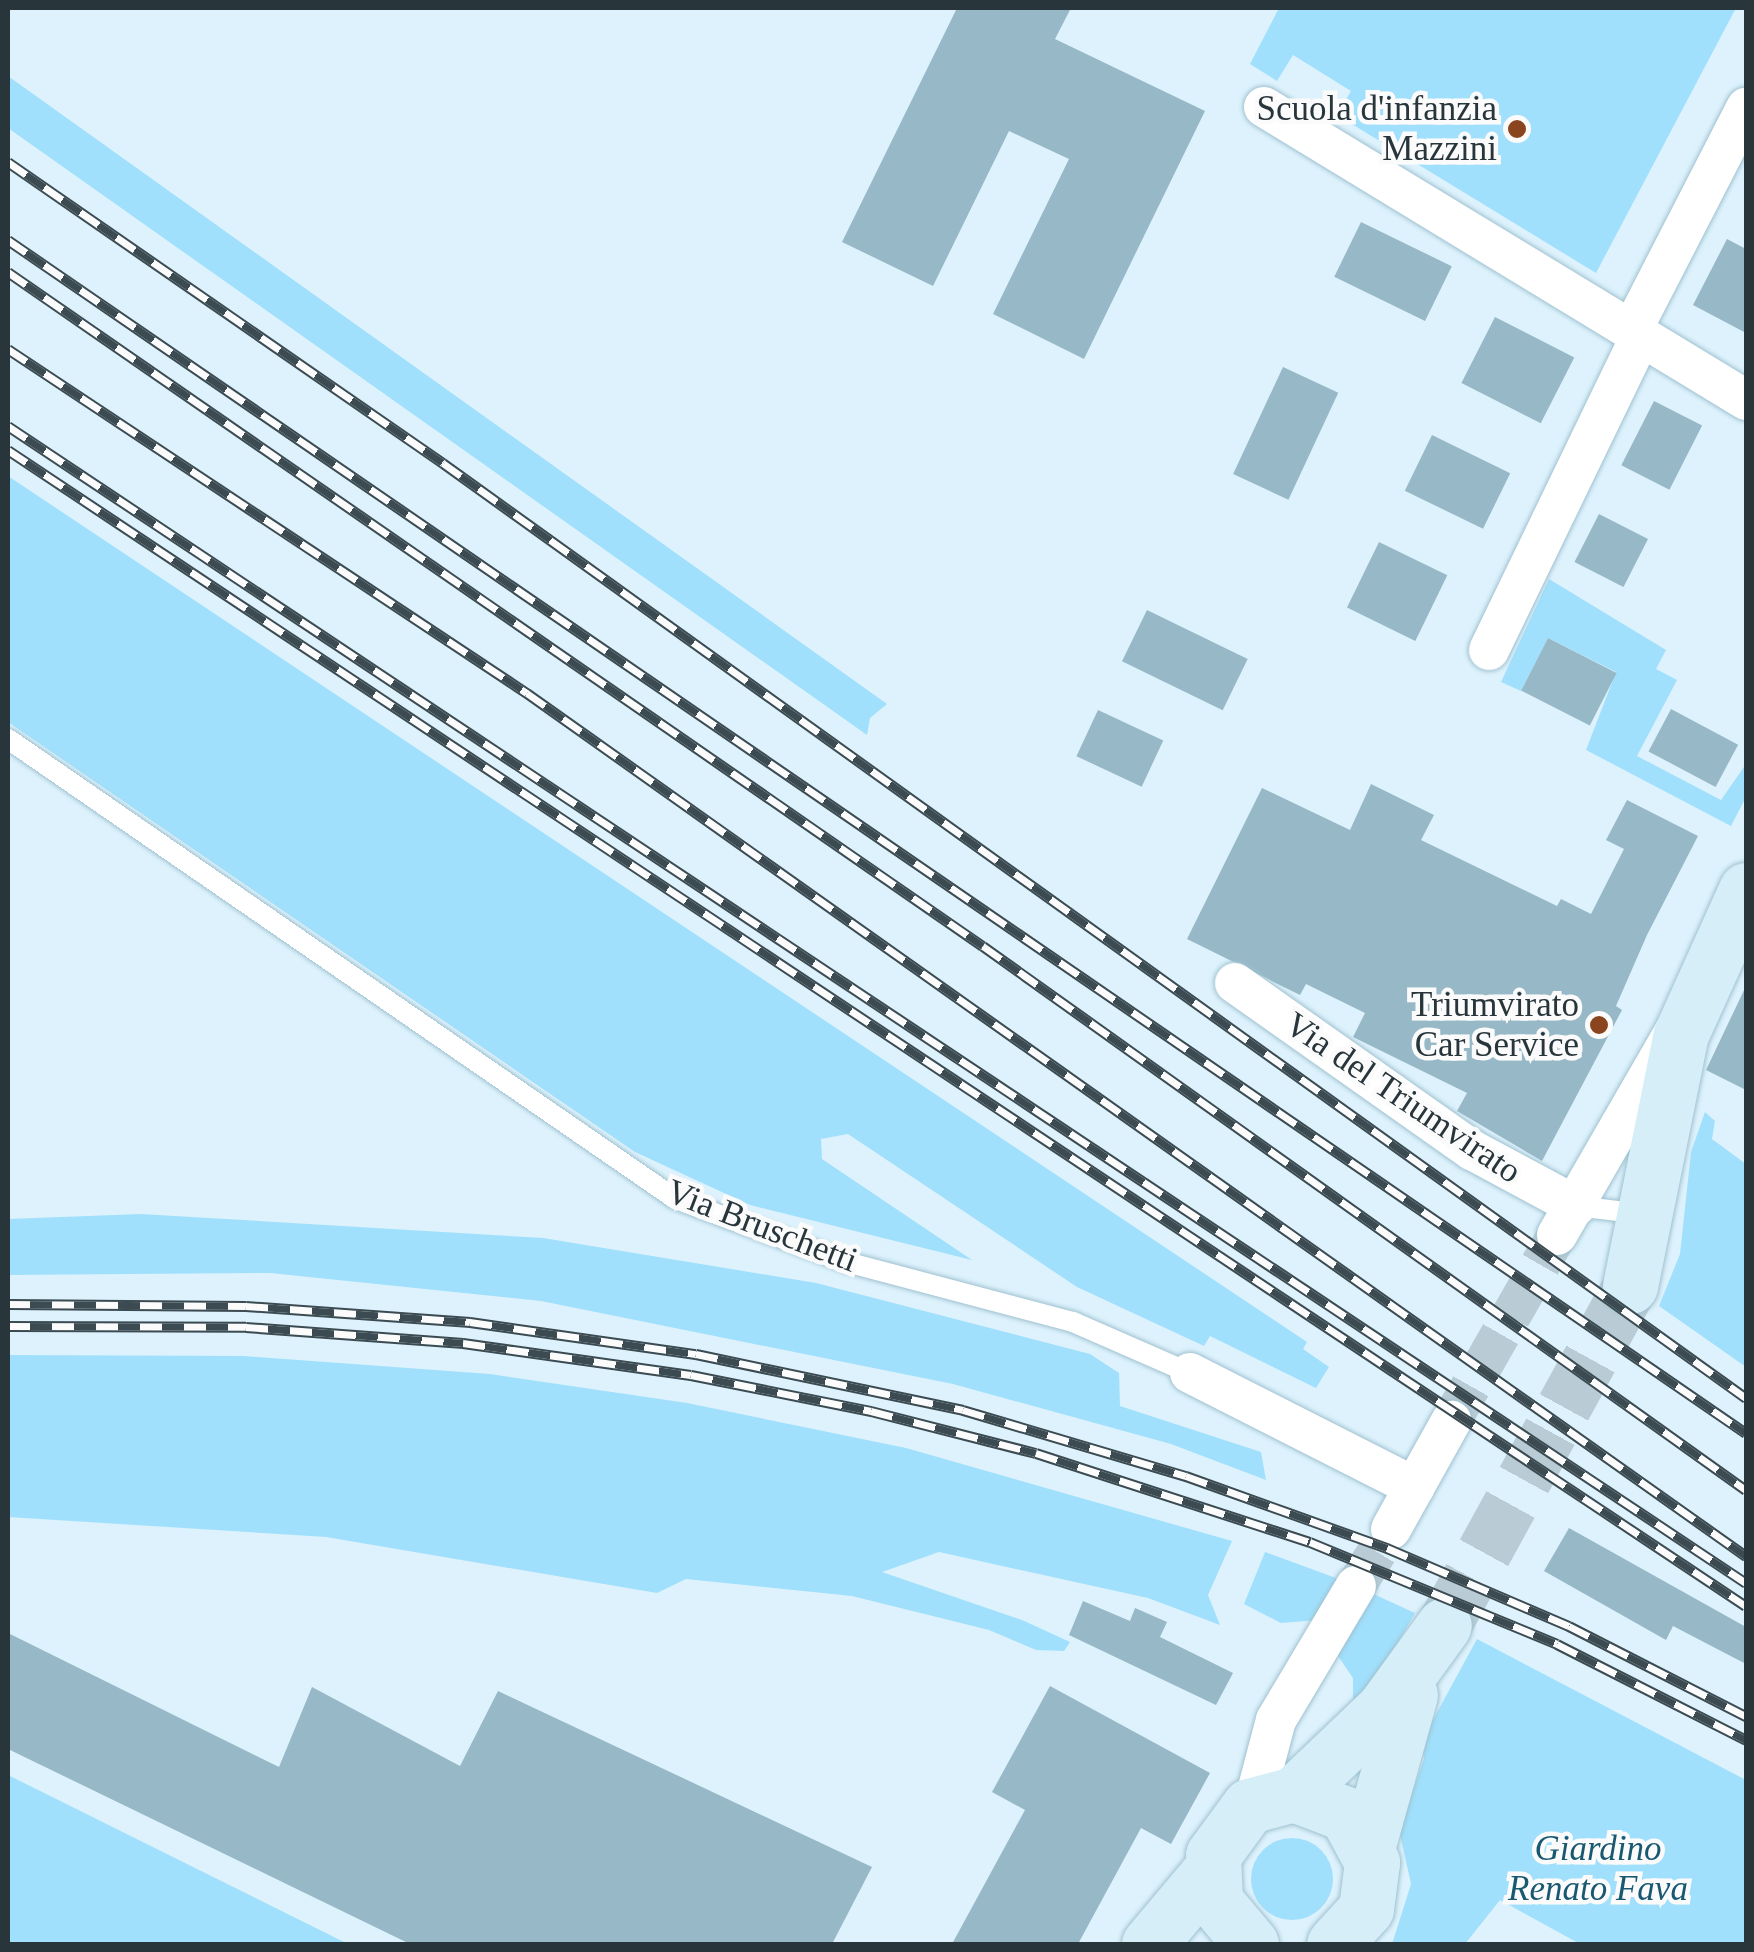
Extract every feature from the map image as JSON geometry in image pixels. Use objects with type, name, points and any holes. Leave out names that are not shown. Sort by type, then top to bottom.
[{"type":"main road","points":[[1630,1286],[1649,1215],[1663,1106],[1688,1012],[1746,890]]},
{"type":"main road","points":[[1149,1944],[1211,1870],[1226,1827],[1332,1764],[1433,1644],[1384,1768],[1368,1845],[1373,1878],[1348,1937]]},
{"type":"main road","points":[[1274,1799],[1330,1804],[1368,1845]]},
{"type":"main road","points":[[1211,1870],[1221,1915],[1251,1944]]},
{"type":"street","points":[[1264,107],[1746,400]]},
{"type":"street","points":[[1489,650],[1746,108]]},
{"type":"street","name":"Via del Triumvirato","points":[[1235,983],[1567,1220]]},
{"type":"street","points":[[1567,1220],[1646,1070],[1688,1012]]},
{"type":"street","name":"Via Bruschetti","points":[[1190,1373],[1415,1486]]},
{"type":"street","points":[[1391,1529],[1451,1420]]},
{"type":"street","points":[[1274,1799],[1276,1720],[1356,1586]]},
{"type":"lane","name":"Via Bruschetti","points":[[8,739],[674,1198],[846,1262],[1073,1322],[1190,1373]]},
{"type":"lane","name":"Via del Triumvirato","points":[[1567,1220],[1649,1215]]},
{"type":"green space","name":"Scuola d'infanzia Mazzini","points":[[1279,8],[1736,8],[1596,273],[1337,115],[1351,91],[1293,55],[1277,81],[1250,64]]},
{"type":"green space","points":[[8,76],[887,704],[870,718],[867,735],[8,128]]},
{"type":"green space","points":[[8,476],[1307,1342],[1303,1349],[1329,1367],[1316,1388],[1210,1336],[1204,1346],[1077,1287],[848,1134],[821,1139],[822,1159],[972,1260],[750,1205],[635,1152],[8,722]]},
{"type":"green space","points":[[1549,579],[1666,650],[1656,669],[1677,680],[1637,756],[1721,800],[1746,764],[1746,797],[1731,826],[1586,750],[1616,672],[1548,638],[1521,691],[1501,682]]},
{"type":"green space","points":[[1705,1112],[1715,1121],[1712,1139],[1746,1164],[1746,1367],[1659,1306],[1680,1254],[1691,1152]]},
{"type":"green space","points":[[141,1214],[543,1238],[816,1283],[1090,1354],[1119,1373],[1120,1406],[1261,1452],[1266,1480],[1171,1444],[953,1384],[541,1301],[270,1273],[8,1275],[8,1219]]},
{"type":"green space","points":[[8,1355],[244,1356],[490,1374],[687,1403],[906,1448],[1232,1541],[1208,1595],[1220,1625],[1148,1598],[939,1552],[882,1572],[1022,1620],[1070,1642],[1064,1651],[1036,1650],[989,1630],[852,1596],[686,1579],[657,1593],[326,1537],[8,1517]]},
{"type":"green space","points":[[1265,1552],[1344,1581],[1318,1620],[1281,1623],[1244,1604]]},
{"type":"green space","points":[[1369,1592],[1415,1613],[1378,1677],[1353,1700],[1353,1678],[1336,1653]]},
{"type":"green space","name":"Giardino Renato Fava","points":[[1477,1639],[1746,1780],[1746,1944],[1580,1944],[1500,1900],[1465,1944],[1392,1944],[1411,1884],[1399,1830],[1424,1759],[1422,1740]]},
{"type":"green space","points":[[8,1775],[348,1944],[8,1944]]},
{"type":"green space","points":[[1292,1838],[1308,1841],[1321,1850],[1330,1863],[1330,1895],[1321,1908],[1308,1917],[1292,1920],[1276,1917],[1263,1908],[1254,1895],[1251,1879],[1254,1863],[1263,1850],[1276,1841]]},
{"type":"building","points":[[957,8],[1071,8],[1055,39],[1205,111],[1084,359],[993,314],[1069,159],[1009,131],[933,286],[842,242]]},
{"type":"building","points":[[1361,222],[1452,266],[1425,321],[1334,277]]},
{"type":"building","points":[[1727,239],[1746,249],[1746,333],[1693,305]]},
{"type":"building","points":[[1495,317],[1574,357],[1541,423],[1461,383]]},
{"type":"building","points":[[1283,367],[1338,393],[1288,500],[1233,474]]},
{"type":"building","points":[[1654,401],[1702,426],[1669,490],[1621,465]]},
{"type":"building","points":[[1432,435],[1510,473],[1483,529],[1405,491]]},
{"type":"building","points":[[1599,514],[1648,539],[1623,587],[1574,562]]},
{"type":"building","points":[[1379,542],[1447,575],[1415,641],[1347,608]]},
{"type":"building","points":[[1147,610],[1248,659],[1223,710],[1122,661]]},
{"type":"building","points":[[1548,638],[1617,673],[1590,726],[1521,691]]},
{"type":"building","points":[[1671,709],[1738,745],[1716,787],[1648,751]]},
{"type":"building","points":[[1098,710],[1163,740],[1142,787],[1076,756]]},
{"type":"building","points":[[1371,784],[1434,815],[1421,840],[1557,906],[1561,899],[1591,914],[1624,849],[1606,840],[1627,800],[1698,836],[1647,935],[1616,1006],[1622,1010],[1542,1161],[1457,1111],[1467,1093],[1353,1037],[1365,1013],[1306,984],[1300,995],[1187,939],[1262,788],[1350,830]]},
{"type":"building","points":[[1746,986],[1746,1090],[1706,1070]]},
{"type":"building","points":[[1569,1528],[1746,1627],[1746,1664],[1673,1626],[1666,1640],[1544,1571]]},
{"type":"building","points":[[1083,1601],[1130,1621],[1135,1608],[1167,1622],[1160,1637],[1233,1673],[1216,1705],[1069,1635]]},
{"type":"building","points":[[8,1633],[279,1767],[312,1687],[460,1766],[498,1691],[872,1867],[832,1944],[410,1944],[8,1749]]},
{"type":"building","points":[[1050,1686],[1210,1773],[1171,1844],[1141,1828],[1078,1944],[952,1944],[1025,1810],[992,1792]]},
{"type":"tunnel","points":[[1451,1421],[1557,1235]]},
{"type":"tunnel","points":[[1444,1625],[1630,1286]]},
{"type":"tunnel","points":[[1356,1586],[1391,1529]]},
{"type":"railway","points":[[8,162],[443,463],[1746,1398]]},
{"type":"railway","points":[[8,240],[1746,1433]]},
{"type":"railway","points":[[8,272],[983,946],[1746,1490]]},
{"type":"railway","points":[[8,349],[527,693],[1746,1556]]},
{"type":"railway","points":[[8,426],[1746,1583]]},
{"type":"railway","points":[[8,450],[1746,1606]]},
{"type":"railway","points":[[8,1304],[246,1306],[470,1322],[696,1354],[963,1410],[1186,1476],[1387,1548],[1569,1626],[1746,1716]]},
{"type":"railway","points":[[8,1326],[246,1327],[463,1343],[691,1375],[871,1411],[1036,1453],[1310,1542],[1557,1644],[1746,1740]]},
{"type":"place","name":"Scuola d'infanzia Mazzini","points":[[1517,129]]},
{"type":"place","name":"Triumvirato Car Service","points":[[1599,1025]]}]
